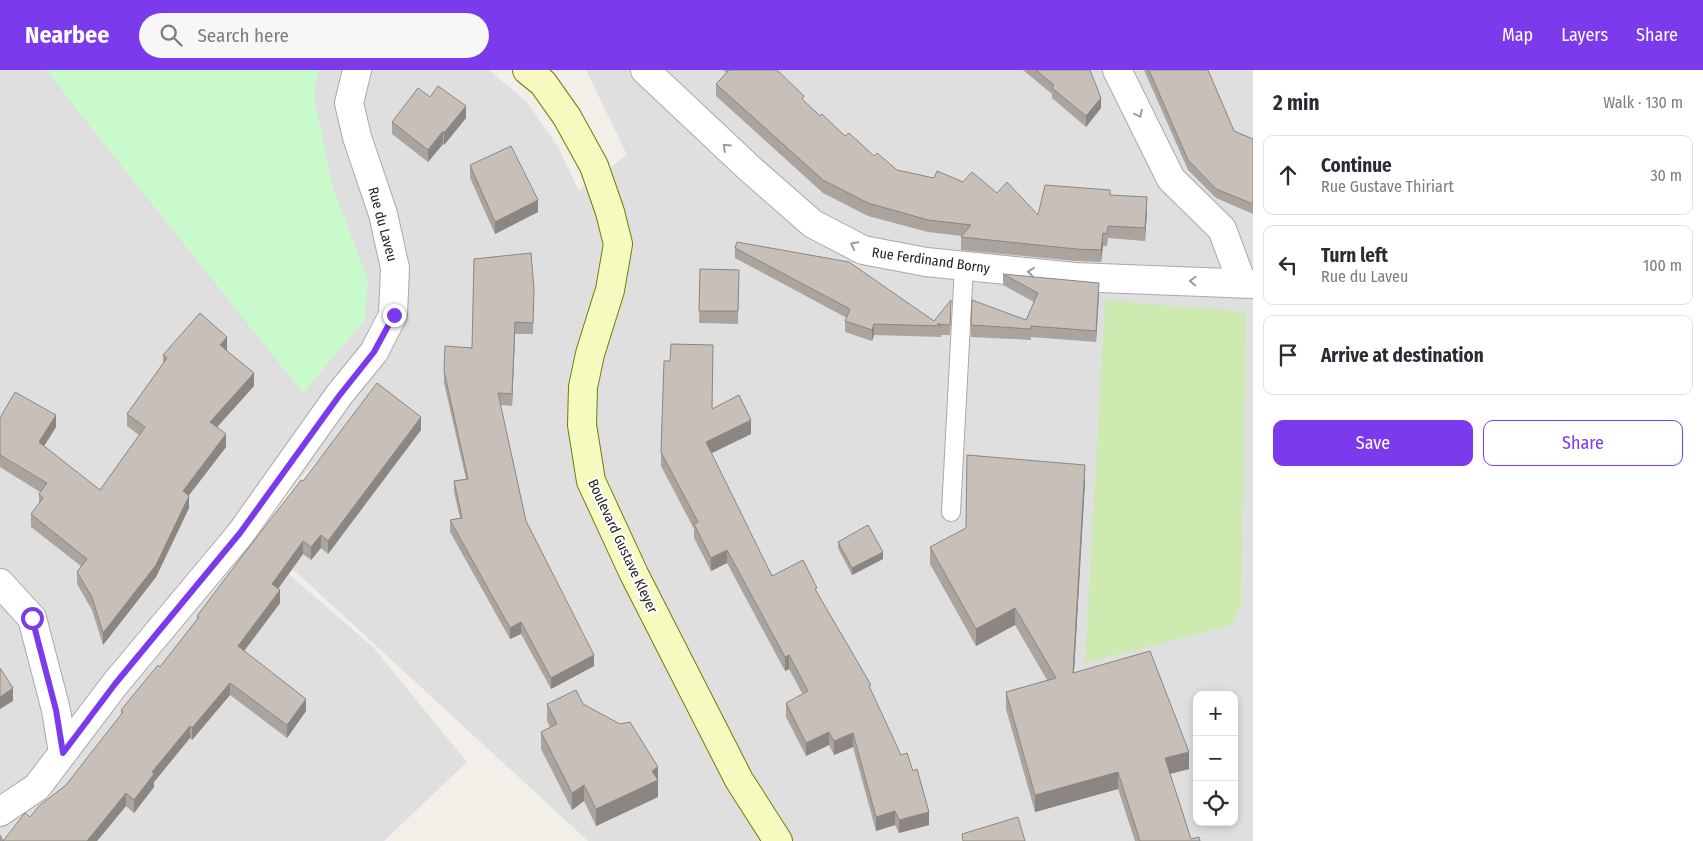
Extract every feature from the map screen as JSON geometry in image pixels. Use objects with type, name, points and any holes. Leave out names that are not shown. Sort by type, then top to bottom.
[{"type":"street","name":"Rue du Laveu","points":[[0,812],[37,787],[115,684],[240,533],[339,396],[374,352],[394,315],[395,268],[383,214],[357,137],[349,103],[357,70]]},
{"type":"street","name":"Boulevard Gustave Kleyer","points":[[527,70],[543,83],[567,117],[594,166],[610,212],[618,244],[610,290],[590,354],[583,387],[582,425],[591,481],[634,574],[739,780],[778,841]]},
{"type":"street","name":"Rue Ferdinand Borny","points":[[645,70],[748,167],[813,224],[863,250],[926,262],[1075,277],[1247,284]]},
{"type":"street","points":[[1117,70],[1171,179],[1222,228],[1247,284]]},
{"type":"street","points":[[0,583],[32,618],[56,710],[63,753]]},
{"type":"lane","points":[[951,512],[964,266]]},
{"type":"shaded area","points":[[0,70],[489,70],[527,102],[558,147],[579,191],[627,155],[586,70],[1253,70],[1253,841],[588,841],[259,538],[380,390],[247,538],[373,647],[467,762],[384,841],[0,841]]},
{"type":"green space","points":[[47,70],[318,70],[314,97],[333,189],[368,279],[365,320],[303,393],[85,120]]},
{"type":"green space","points":[[1105,300],[1246,312],[1241,606],[1232,625],[1085,663]]},
{"type":"building","points":[[729,70],[777,70],[804,96],[802,99],[820,116],[822,114],[845,136],[849,133],[874,156],[877,153],[897,170],[934,178],[937,171],[963,182],[972,172],[997,193],[1007,182],[1038,215],[1045,185],[1110,190],[1110,195],[1147,197],[1145,228],[1108,226],[1107,234],[1103,233],[1101,250],[1076,249],[961,237],[971,225],[928,220],[868,203],[823,180],[716,84]]},
{"type":"building","points":[[1036,70],[1090,70],[1101,98],[1086,116],[1052,88],[1054,85]]},
{"type":"building","points":[[1149,70],[1208,70],[1234,131],[1253,139],[1253,204],[1216,189],[1188,160]]},
{"type":"building","points":[[438,86],[466,106],[428,150],[392,122],[418,88],[430,97]]},
{"type":"building","points":[[511,146],[538,200],[495,222],[470,165]]},
{"type":"building","points":[[737,242],[849,262],[934,321],[951,300],[950,325],[874,324],[872,330],[845,321],[850,309],[735,248]]},
{"type":"building","points":[[531,253],[534,289],[533,323],[515,322],[512,394],[498,393],[526,521],[594,655],[551,678],[521,622],[510,628],[450,520],[462,518],[454,481],[468,479],[444,371],[445,346],[472,348],[474,259]]},
{"type":"building","points":[[700,269],[739,270],[738,311],[699,311]]},
{"type":"building","points":[[1003,274],[1099,283],[1096,331],[1031,326],[1031,329],[971,325],[972,300],[1026,320],[1038,293]]},
{"type":"building","points":[[200,313],[227,337],[220,345],[254,373],[210,422],[226,434],[183,491],[189,496],[156,565],[103,633],[92,597],[77,572],[87,559],[31,514],[43,498],[39,494],[47,483],[0,455],[0,418],[15,392],[56,415],[39,442],[100,490],[145,427],[127,414],[167,358],[163,355]]},
{"type":"building","points":[[671,344],[713,345],[712,409],[739,395],[751,420],[706,442],[772,576],[803,560],[817,588],[815,589],[871,685],[869,686],[901,755],[907,753],[913,771],[917,769],[929,812],[899,820],[895,811],[876,817],[853,733],[834,741],[829,732],[806,743],[786,703],[808,691],[789,655],[785,657],[727,550],[711,558],[694,524],[698,522],[661,452],[664,361],[670,361]]},
{"type":"building","points":[[377,383],[421,417],[328,541],[321,535],[311,547],[303,541],[272,584],[280,590],[238,646],[306,699],[287,725],[230,683],[192,728],[190,726],[152,772],[154,774],[134,800],[126,793],[87,841],[3,841],[25,813],[30,817],[39,806],[66,785],[123,712],[121,710],[158,665],[160,667],[199,617],[197,616],[240,559],[301,480],[303,481]]},
{"type":"building","points":[[967,455],[1085,465],[1073,673],[1150,651],[1189,752],[1165,758],[1191,839],[1199,837],[1200,841],[1140,841],[1118,772],[1035,795],[1006,692],[1056,678],[1015,608],[976,629],[930,547],[966,528]]},
{"type":"building","points":[[868,525],[883,552],[852,568],[838,542]]},
{"type":"building","points":[[0,668],[13,688],[0,697]]},
{"type":"building","points":[[576,690],[583,704],[620,724],[630,722],[658,767],[652,771],[658,780],[596,809],[584,785],[572,793],[541,732],[557,724],[547,704]]},
{"type":"building","points":[[1018,817],[1025,841],[963,841],[962,834]]},
{"type":"route","points":[[32,618],[56,710],[63,753],[115,684],[240,533],[339,396],[374,352],[394,315]]}]
